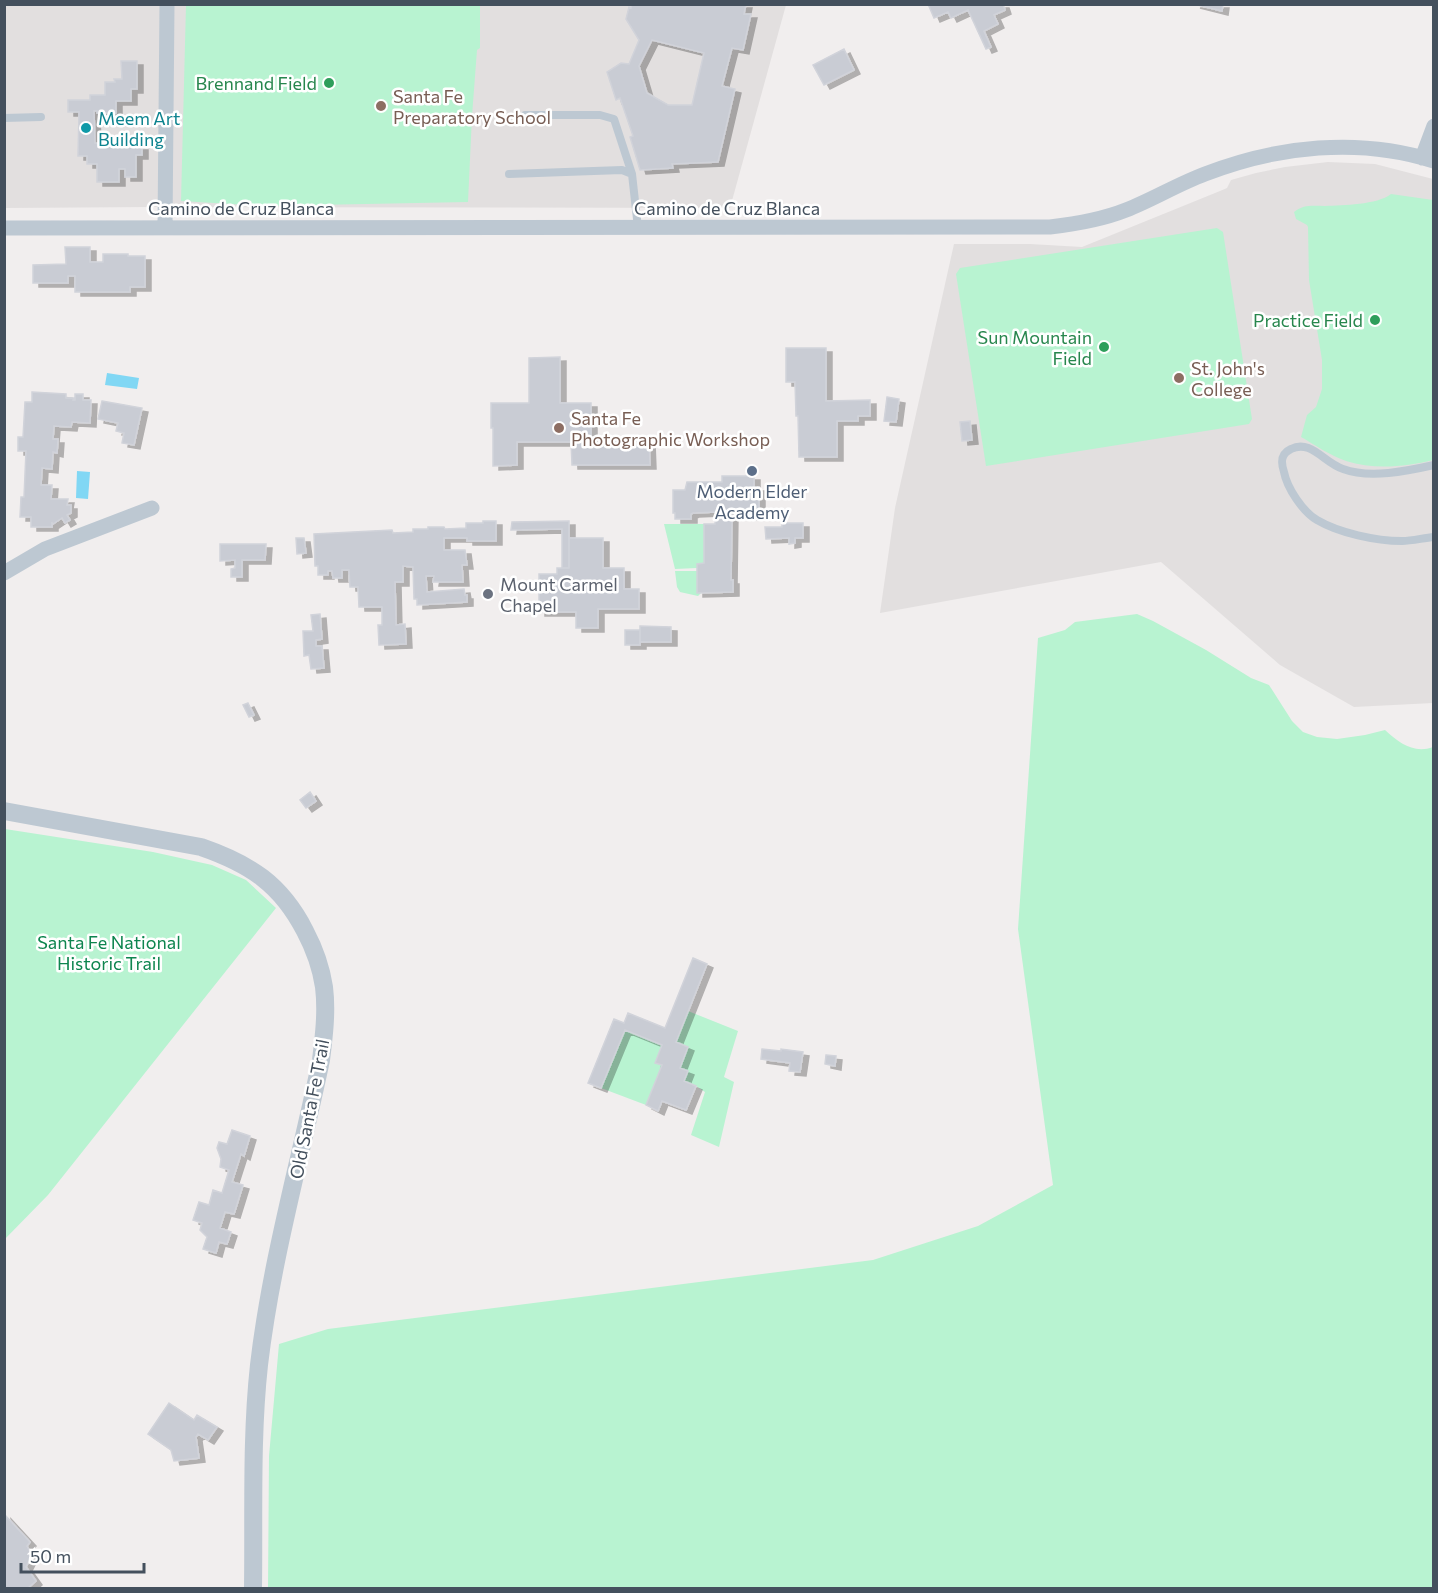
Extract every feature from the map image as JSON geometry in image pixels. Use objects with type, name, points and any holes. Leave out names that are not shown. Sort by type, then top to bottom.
[{"type":"street","points":[[165,227],[167,4]]},
{"type":"street","points":[[1428,159],[1434,126]]},
{"type":"street","name":"Camino de Cruz Blanca","points":[[4,228],[1050,227],[1098,220],[1156,197],[1203,174],[1271,154],[1328,147],[1382,150],[1428,159]]},
{"type":"street","points":[[4,573],[45,549],[152,508]]},
{"type":"street","name":"Old Santa Fe Trail","points":[[4,811],[201,847],[242,863],[278,891],[295,912],[319,965],[324,985],[324,1037],[312,1105],[270,1287],[260,1362],[255,1429],[253,1588]]},
{"type":"lane","points":[[525,115],[600,115],[614,119],[632,174],[638,228]]},
{"type":"lane","points":[[4,118],[41,117]]},
{"type":"lane","points":[[510,174],[622,170],[632,174]]},
{"type":"lane","points":[[1434,465],[1405,471],[1358,473],[1342,469],[1327,461],[1310,447],[1301,446],[1289,450],[1281,462],[1284,476],[1294,495],[1315,520],[1357,535],[1402,541],[1434,537]]},
{"type":"shaded area","name":"Santa Fe Preparatory School","points":[[4,5],[786,5],[730,208],[5,208]]},
{"type":"shaded area","name":"St. John's College","points":[[1328,162],[1375,164],[1433,179],[1433,703],[1354,707],[1280,665],[1161,562],[880,613],[895,508],[954,244],[1082,247],[1227,188],[1231,180],[1285,167]]},
{"type":"green space","name":"Brennand Field","points":[[186,5],[480,5],[480,48],[477,50],[468,202],[263,206],[181,201]]},
{"type":"green space","name":"Practice Field","points":[[1391,194],[1433,200],[1433,460],[1401,466],[1367,466],[1340,459],[1301,437],[1307,415],[1316,407],[1322,389],[1322,360],[1309,280],[1308,227],[1296,219],[1294,212],[1309,206],[1369,202]]},
{"type":"green space","name":"Sun Mountain Field","points":[[1217,228],[1223,232],[1252,419],[1249,424],[986,466],[956,274],[960,268]]},
{"type":"green space","points":[[664,524],[704,524],[704,563],[697,564],[697,568],[675,569]]},
{"type":"green space","points":[[675,571],[697,571],[697,593],[701,593],[698,596],[680,592]]},
{"type":"green space","points":[[1137,614],[1206,650],[1251,678],[1269,685],[1292,721],[1303,732],[1317,737],[1337,739],[1385,730],[1407,746],[1419,749],[1433,747],[1433,1588],[268,1588],[269,1456],[279,1344],[328,1329],[873,1260],[978,1226],[1053,1185],[1018,929],[1038,638],[1065,630],[1075,622]]},
{"type":"green space","name":"Santa Fe National Historic Trail","points":[[5,829],[153,852],[212,865],[246,880],[276,908],[48,1195],[5,1239]]},
{"type":"green space","points":[[688,1011],[738,1031],[724,1077],[734,1082],[719,1147],[691,1135],[705,1092],[684,1081],[680,1068],[688,1047],[676,1042]]},
{"type":"green space","points":[[625,1030],[662,1045],[655,1062],[662,1065],[646,1105],[601,1088]]},
{"type":"water","points":[[107,373],[139,378],[137,389],[105,385]]},
{"type":"water","points":[[77,471],[90,472],[88,499],[76,498]]},
{"type":"building","points":[[632,4],[746,4],[744,14],[751,14],[743,50],[732,48],[722,86],[735,89],[718,162],[672,164],[673,168],[640,170],[630,137],[633,136],[620,98],[616,100],[607,72],[621,63],[629,64],[639,40],[626,19],[629,7],[631,8]],"holes":[[[652,40],[704,53],[692,105],[668,105],[647,93],[639,66]]]},
{"type":"building","points":[[928,4],[1003,4],[1005,10],[994,15],[998,24],[984,31],[991,47],[986,49],[968,10],[951,18],[948,12],[934,18]]},
{"type":"building","points":[[1194,4],[1223,4],[1222,11]]},
{"type":"building","points":[[844,49],[854,70],[824,85],[813,65]]},
{"type":"building","name":"Meem Art Building","points":[[121,61],[137,61],[137,89],[131,89],[131,101],[116,101],[116,113],[94,111],[95,143],[142,146],[142,155],[136,155],[136,177],[125,177],[125,169],[119,169],[119,182],[97,182],[97,164],[87,164],[87,156],[78,156],[79,112],[68,112],[68,100],[90,100],[90,95],[105,95],[105,82],[122,79]]},
{"type":"building","points":[[65,247],[90,247],[90,262],[103,262],[103,254],[145,256],[145,287],[130,287],[130,292],[75,292],[75,276],[68,276],[68,283],[33,283],[33,265],[66,264]]},
{"type":"building","points":[[786,348],[826,348],[826,401],[870,400],[870,416],[858,416],[858,421],[837,421],[837,457],[799,457],[795,382],[786,382]]},
{"type":"building","points":[[560,357],[560,403],[591,403],[591,446],[613,446],[613,438],[649,439],[650,465],[572,465],[571,442],[517,442],[517,465],[493,466],[491,403],[529,403],[529,358]]},
{"type":"building","points":[[32,392],[66,394],[66,398],[74,398],[73,400],[75,400],[75,394],[83,394],[83,400],[91,400],[90,423],[72,422],[71,427],[54,426],[53,439],[58,439],[57,453],[53,452],[52,469],[42,468],[41,485],[52,485],[51,499],[68,499],[67,505],[71,505],[71,513],[67,515],[70,520],[65,523],[62,518],[53,524],[52,522],[52,527],[31,527],[31,517],[20,517],[21,497],[24,497],[26,451],[18,451],[18,437],[23,437],[25,402],[32,402]]},
{"type":"building","points":[[887,397],[899,399],[896,422],[884,421]]},
{"type":"building","points":[[102,401],[142,408],[134,445],[122,443],[124,433],[116,431],[118,423],[98,419]]},
{"type":"building","points":[[970,421],[972,440],[962,441],[960,422]]},
{"type":"building","points":[[722,476],[754,476],[754,487],[759,487],[759,514],[747,516],[747,512],[732,512],[731,580],[733,580],[733,592],[697,593],[697,564],[704,563],[704,524],[715,524],[716,512],[693,513],[691,519],[675,519],[673,490],[685,490],[687,482],[722,482]]},
{"type":"building","points":[[483,521],[496,521],[496,541],[444,538],[444,550],[465,550],[467,565],[462,565],[463,582],[433,582],[434,576],[426,576],[427,592],[464,589],[467,602],[417,605],[417,599],[414,599],[413,567],[403,566],[403,582],[395,582],[396,625],[405,624],[406,644],[379,645],[378,625],[382,625],[382,607],[359,607],[358,587],[350,587],[349,570],[342,570],[342,578],[333,578],[332,571],[328,571],[328,575],[318,575],[318,566],[315,566],[314,534],[392,530],[393,533],[413,532],[413,529],[428,529],[428,527],[466,528],[466,523],[483,523]]},
{"type":"building","points":[[569,521],[569,568],[562,568],[562,529],[511,530],[512,522]]},
{"type":"building","points":[[782,523],[803,523],[803,538],[795,538],[795,543],[789,544],[789,538],[766,539],[765,527],[782,527]]},
{"type":"building","points":[[296,538],[304,538],[306,553],[297,554]]},
{"type":"building","points":[[569,538],[603,538],[603,568],[624,568],[624,589],[639,589],[639,609],[598,609],[598,628],[576,628],[576,612],[539,612],[539,574],[557,574],[557,568],[569,568]]},
{"type":"building","points":[[220,544],[266,544],[265,560],[242,560],[242,577],[231,577],[231,569],[235,568],[235,560],[220,561]]},
{"type":"building","points":[[320,614],[322,639],[316,640],[316,646],[322,646],[324,668],[311,669],[309,655],[304,656],[303,631],[313,631],[311,615]]},
{"type":"building","points":[[640,626],[671,627],[671,642],[640,642]]},
{"type":"building","points":[[625,630],[640,630],[640,645],[625,645]]},
{"type":"building","points":[[248,703],[254,715],[249,717],[243,705]]},
{"type":"building","points":[[310,792],[316,801],[306,808],[300,800]]},
{"type":"building","points":[[693,958],[707,964],[676,1042],[688,1047],[680,1068],[688,1071],[684,1081],[696,1086],[686,1110],[662,1101],[658,1111],[646,1105],[662,1065],[655,1063],[662,1045],[625,1030],[601,1088],[588,1083],[614,1019],[624,1023],[628,1013],[665,1028]]},
{"type":"building","points":[[762,1049],[803,1052],[800,1072],[789,1071],[790,1063],[761,1059]]},
{"type":"building","points":[[826,1055],[836,1056],[835,1066],[825,1064]]},
{"type":"building","points":[[232,1130],[250,1136],[244,1156],[241,1154],[232,1182],[243,1185],[234,1214],[225,1212],[220,1228],[231,1232],[227,1244],[219,1242],[216,1253],[203,1249],[207,1237],[200,1230],[202,1223],[193,1220],[199,1202],[209,1205],[213,1190],[222,1193],[229,1170],[220,1167],[221,1159],[217,1148],[219,1142],[227,1144]]},
{"type":"building","points":[[169,1403],[194,1420],[197,1415],[217,1427],[208,1440],[198,1434],[196,1437],[199,1458],[174,1461],[171,1450],[148,1434]]},
{"type":"building","points":[[5,1515],[30,1542],[27,1546],[30,1559],[26,1567],[36,1581],[28,1588],[4,1588]]},
{"type":"place","name":"Brennand Field","points":[[329,83]]},
{"type":"place","name":"Santa Fe Preparatory School","points":[[381,106]]},
{"type":"place","name":"Meem Art Building","points":[[86,128]]},
{"type":"place","name":"Practice Field","points":[[1375,320]]},
{"type":"place","name":"Sun Mountain Field","points":[[1104,347]]},
{"type":"place","name":"St. John's College","points":[[1179,378]]},
{"type":"place","name":"Santa Fe Photographic Workshop","points":[[559,428]]},
{"type":"place","name":"Modern Elder Academy","points":[[752,471]]},
{"type":"place","name":"Mount Carmel Chapel","points":[[488,594]]}]
